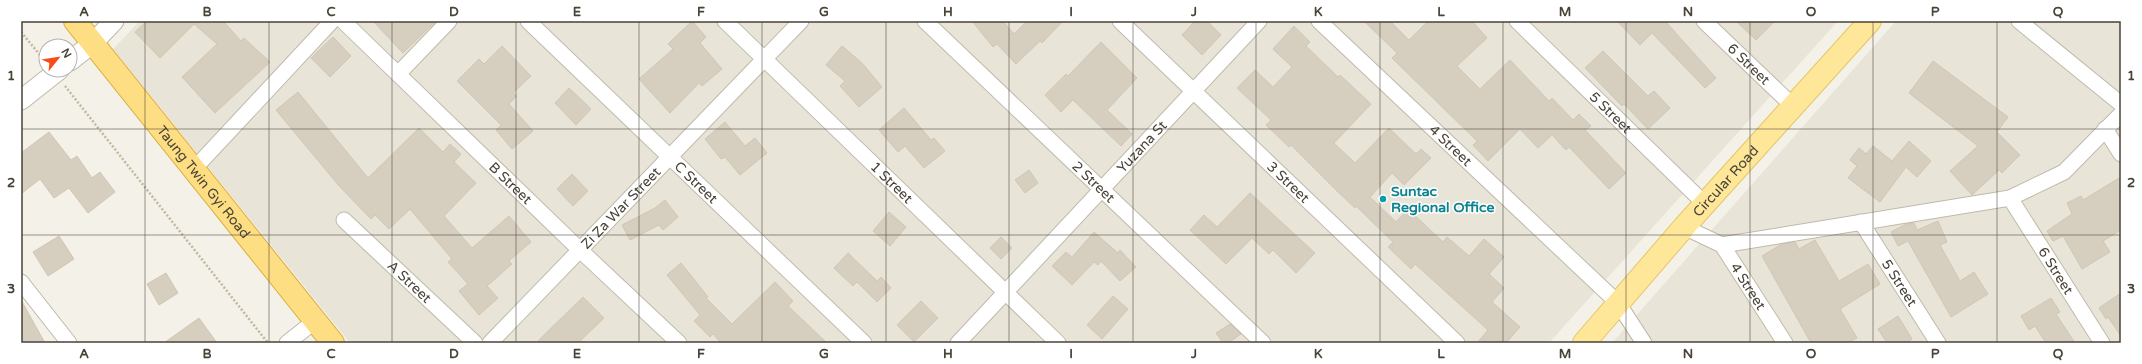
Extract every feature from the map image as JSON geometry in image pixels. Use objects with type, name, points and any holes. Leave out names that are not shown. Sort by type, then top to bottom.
[{"type":"highway","name":"Taung Twin Gyi Road","points":[[75,21],[333,343]]},
{"type":"main road","name":"Circular Road","points":[[1584,343],[1684,227],[1794,107],[1870,21]]},
{"type":"street","points":[[78,55],[93,43],[114,21]]},
{"type":"street","points":[[194,169],[332,21]]},
{"type":"street","name":"B Street","points":[[343,21],[580,250],[679,343]]},
{"type":"street","points":[[398,74],[450,21]]},
{"type":"street","name":"C Street","points":[[528,21],[864,343]]},
{"type":"street","name":"1 Street","points":[[725,21],[1058,343]]},
{"type":"street","name":"Zi Za War Street","points":[[490,343],[801,21]]},
{"type":"street","name":"2 Street","points":[[924,21],[1263,343]]},
{"type":"street","name":"3 Street","points":[[1120,21],[1457,343]]},
{"type":"street","name":"Yuzana St","points":[[958,343],[1259,21]]},
{"type":"street","name":"4 Street","points":[[1319,21],[1618,303]]},
{"type":"street","name":"5 Street","points":[[1517,21],[1705,204]]},
{"type":"street","name":"6 Street","points":[[1704,21],[1794,107]]},
{"type":"street","points":[[2019,21],[2121,104]]},
{"type":"street","points":[[21,100],[44,78]]},
{"type":"street","points":[[1684,227],[1722,246],[2010,198],[2064,172],[2105,128],[2121,114]]},
{"type":"street","points":[[2105,128],[2121,154]]},
{"type":"street","name":"6 Street","points":[[2010,198],[2102,343]]},
{"type":"street","name":"A Street","points":[[344,220],[475,343]]},
{"type":"street","name":"5 Street","points":[[1861,222],[1938,343]]},
{"type":"street","name":"4 Street","points":[[1722,246],[1785,343]]},
{"type":"street","points":[[21,282],[69,343]]},
{"type":"street","points":[[1618,303],[1644,343]]},
{"type":"street","points":[[287,343],[315,321]]},
{"type":"path","points":[[21,32],[38,52]]},
{"type":"path","points":[[60,78],[268,343]]},
{"type":"shaded area","points":[[140,21],[1838,21],[1549,343],[350,343],[113,49]]},
{"type":"shaded area","points":[[1896,21],[2121,21],[2121,343],[1612,343]]},
{"type":"building","points":[[147,21],[223,21],[241,41],[244,38],[270,62],[215,113],[182,77],[217,44],[194,24],[160,58],[135,32]]},
{"type":"building","points":[[373,21],[436,21],[403,53]]},
{"type":"building","points":[[692,21],[706,37],[700,43],[722,69],[702,86],[699,83],[670,113],[639,79],[673,49],[668,44]]},
{"type":"building","points":[[972,21],[1003,21],[1014,34],[1027,21],[1063,21],[1042,43],[1040,41],[1016,64],[997,44],[993,47]]},
{"type":"building","points":[[1195,21],[1207,21],[1221,35],[1202,55],[1182,35]]},
{"type":"building","points":[[1364,21],[1390,21],[1409,40],[1428,21],[1472,21],[1487,38],[1457,66],[1480,89],[1510,60],[1549,101],[1552,98],[1573,120],[1579,114],[1591,126],[1585,130],[1626,173],[1609,189],[1569,147],[1566,150],[1552,135],[1538,148],[1520,129],[1488,161],[1473,145],[1477,141],[1392,58],[1397,53]]},
{"type":"building","points":[[1617,21],[1665,21],[1716,78],[1705,88],[1652,33],[1640,45]]},
{"type":"building","points":[[1736,21],[1775,21],[1756,40]]},
{"type":"building","points":[[1294,26],[1310,42],[1306,46],[1338,77],[1340,75],[1371,104],[1334,143],[1355,163],[1389,128],[1416,154],[1421,149],[1431,158],[1404,185],[1392,173],[1370,197],[1396,222],[1408,209],[1443,242],[1447,237],[1469,256],[1484,239],[1504,257],[1489,274],[1504,288],[1492,302],[1520,327],[1506,343],[1477,343],[1488,330],[1415,264],[1411,269],[1388,247],[1393,242],[1356,206],[1355,208],[1338,192],[1291,145],[1289,147],[1266,125],[1271,120],[1237,88],[1255,70],[1273,87],[1292,67],[1273,49]]},
{"type":"building","points":[[333,37],[351,56],[330,77],[311,58]]},
{"type":"building","points":[[1101,42],[1137,78],[1107,110],[1132,134],[1121,146],[1073,100],[1061,112],[1045,95],[1066,74],[1068,76]]},
{"type":"building","points":[[502,46],[531,76],[513,93],[517,96],[509,104],[533,131],[512,149],[496,130],[501,125],[457,81],[479,59],[484,64]]},
{"type":"building","points":[[842,46],[862,63],[882,87],[859,107],[840,86],[845,81],[826,65]]},
{"type":"building","points":[[1603,51],[1648,96],[1654,91],[1670,108],[1648,129],[1624,104],[1622,106],[1585,68]]},
{"type":"building","points":[[1933,61],[2008,117],[1997,132],[2020,155],[2002,173],[1999,170],[1972,195],[1950,171],[1978,146],[1909,93]]},
{"type":"building","points":[[569,88],[591,109],[576,125],[555,103]]},
{"type":"building","points":[[298,92],[368,178],[419,128],[443,152],[450,144],[461,154],[454,162],[476,183],[444,216],[472,248],[509,216],[531,242],[509,261],[512,264],[487,286],[498,298],[479,315],[459,291],[468,284],[448,262],[452,259],[410,209],[389,229],[375,215],[371,219],[340,187],[276,110]]},
{"type":"building","points":[[904,108],[931,140],[934,138],[945,151],[924,168],[905,146],[898,152],[879,130]]},
{"type":"building","points":[[725,122],[745,146],[755,138],[767,153],[740,175],[725,157],[721,159],[705,139]]},
{"type":"building","points":[[49,132],[71,160],[77,156],[92,178],[100,172],[115,192],[88,213],[69,188],[54,198],[40,179],[21,194],[21,153]]},
{"type":"building","points":[[1909,141],[1931,161],[1917,177],[1906,167],[1880,202],[1848,178],[1857,166],[1850,160],[1859,148],[1866,154],[1873,146],[1892,161]]},
{"type":"building","points":[[1029,170],[1038,183],[1025,193],[1015,180]]},
{"type":"building","points":[[572,174],[588,191],[573,206],[557,189]]},
{"type":"building","points":[[2121,177],[2121,230],[2103,241],[2110,252],[2082,269],[2063,236],[2053,241],[2047,231],[2072,214],[2067,203],[2081,196],[2083,200]]},
{"type":"building","points":[[1250,193],[1315,253],[1296,273],[1273,250],[1269,254],[1252,238],[1226,264],[1190,230],[1204,215],[1217,227]]},
{"type":"building","points":[[665,200],[678,217],[663,230],[659,225],[630,240],[622,225],[655,208]]},
{"type":"building","points":[[889,212],[906,227],[890,246],[873,231]]},
{"type":"building","points":[[1938,221],[1947,242],[1940,245],[1960,281],[1974,272],[1988,294],[1951,317],[1908,241],[1898,246],[1891,232],[1906,224],[1914,223],[1917,230]]},
{"type":"building","points":[[1094,232],[1118,253],[1120,250],[1136,267],[1120,281],[1101,261],[1098,265],[1094,262],[1072,285],[1052,266],[1066,252],[1072,257]]},
{"type":"building","points":[[59,236],[74,259],[48,276],[33,252]]},
{"type":"building","points":[[1001,237],[1012,248],[1001,259],[990,248]]},
{"type":"building","points":[[1815,240],[1839,281],[1868,264],[1880,284],[1840,309],[1857,338],[1848,343],[1811,343],[1762,256],[1782,244],[1795,242],[1799,249]]},
{"type":"building","points":[[848,253],[877,281],[881,277],[891,288],[877,302],[857,282],[853,286],[834,268]]},
{"type":"building","points":[[681,263],[708,297],[706,298],[732,324],[775,282],[793,301],[788,306],[827,343],[721,343],[713,334],[710,337],[694,321],[700,315],[667,275]]},
{"type":"building","points":[[166,273],[178,293],[159,305],[147,284]]},
{"type":"building","points":[[2121,293],[2121,336],[2108,317],[2106,319],[2099,308]]},
{"type":"building","points":[[1113,296],[1128,309],[1102,339],[1087,325]]},
{"type":"building","points":[[583,297],[604,318],[578,343],[536,343]]},
{"type":"building","points":[[2051,298],[2060,312],[2056,314],[2075,343],[2046,343],[2035,326],[2029,330],[2021,316]]},
{"type":"building","points":[[21,300],[45,343],[21,343]]},
{"type":"building","points":[[921,301],[938,318],[914,342],[897,325]]},
{"type":"building","points":[[1898,316],[1912,339],[1905,343],[1887,343],[1878,329]]},
{"type":"building","points":[[199,318],[217,343],[164,343]]},
{"type":"building","points":[[1230,324],[1241,334],[1228,343],[1223,343],[1216,333]]},
{"type":"place","name":"Suntac Regional Office","points":[[1383,199]]}]
